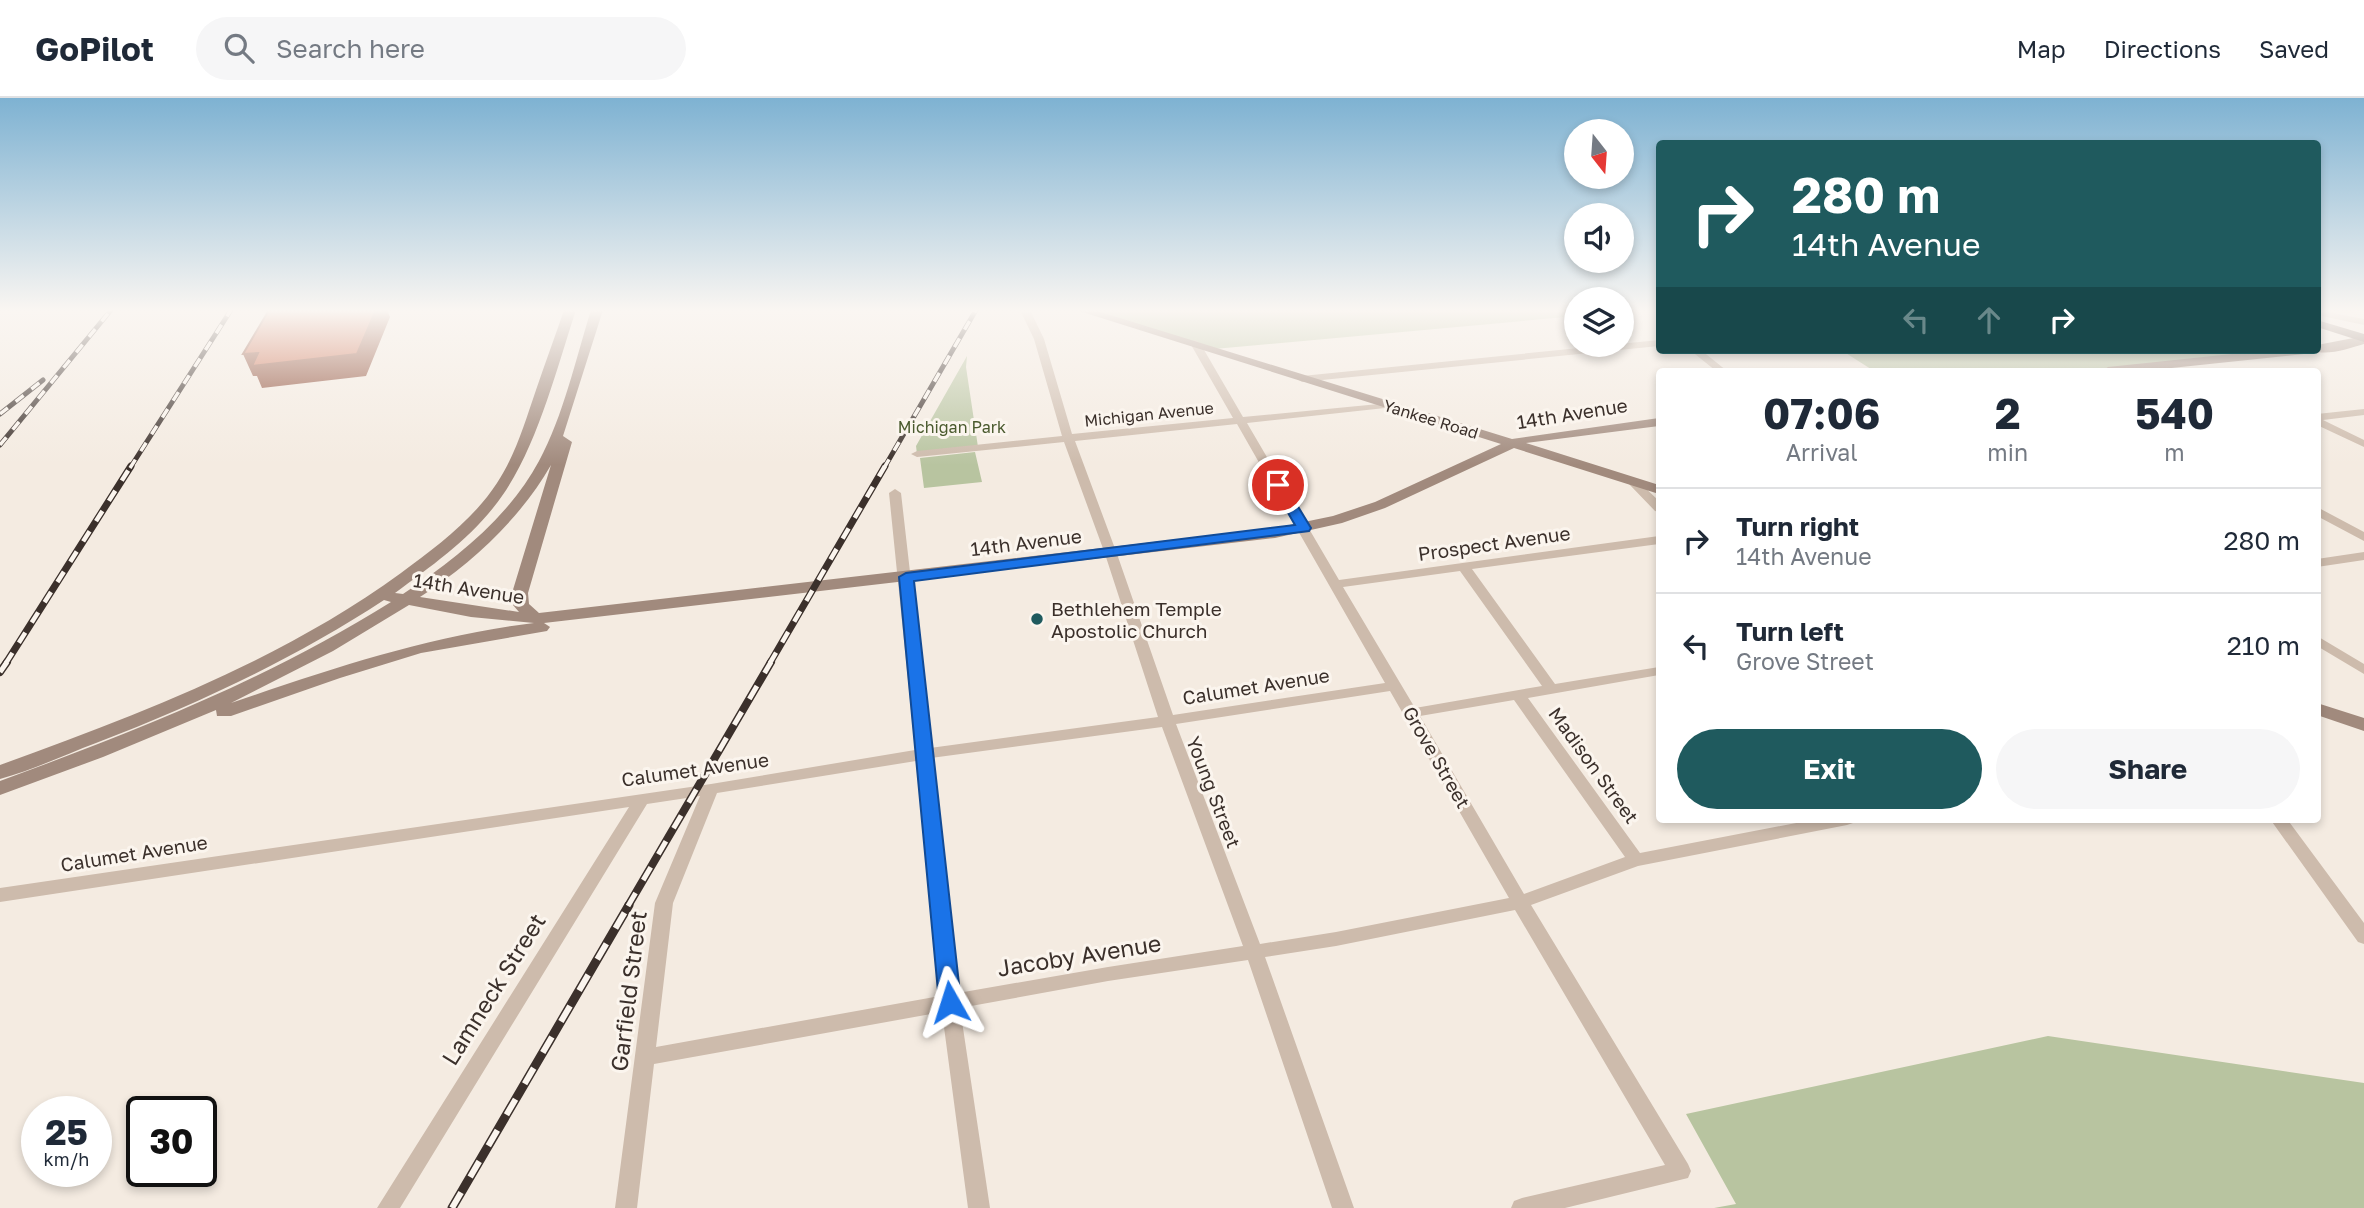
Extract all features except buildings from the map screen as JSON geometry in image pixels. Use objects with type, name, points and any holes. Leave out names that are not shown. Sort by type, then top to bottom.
[{"type":"main road","points":[[0,772],[195,696],[334,625],[382,595],[462,532],[503,485],[524,443],[552,362]]},
{"type":"main road","points":[[0,788],[170,725],[311,658],[407,600],[466,555],[505,518],[543,467],[556,437],[580,362]]},
{"type":"main road","name":"Yankee Road","points":[[1250,362],[1656,489]]},
{"type":"main road","points":[[2136,368],[2194,362]]},
{"type":"main road","name":"14th Avenue","points":[[382,595],[475,614],[535,618],[1111,554],[1304,528],[1337,520],[1391,501],[1510,444],[1532,438],[1656,422]]},
{"type":"main road","points":[[535,618],[522,605],[520,593],[565,442],[556,437]]},
{"type":"main road","points":[[170,725],[211,716],[356,666],[415,649],[474,636],[571,623],[595,613]]},
{"type":"main road","points":[[2321,710],[2364,725]]},
{"type":"street","name":"Young Street","points":[[1046,362],[1068,438],[1111,554],[1167,721],[1255,954],[1343,1208]]},
{"type":"street","name":"Grove Street","points":[[1205,362],[1520,902],[1681,1171],[1522,1208]]},
{"type":"street","points":[[1303,379],[1473,362]]},
{"type":"street","name":"Michigan Avenue","points":[[917,454],[1385,405]]},
{"type":"street","points":[[2321,418],[2364,412]]},
{"type":"street","points":[[2321,421],[2364,444]]},
{"type":"street","points":[[1633,482],[1656,505]]},
{"type":"street","points":[[895,493],[950,1002],[979,1208]]},
{"type":"street","points":[[2321,514],[2364,537]]},
{"type":"street","name":"Prospect Avenue","points":[[1335,584],[1656,540]]},
{"type":"street","points":[[2321,562],[2364,556]]},
{"type":"street","name":"Madison Street","points":[[1464,567],[1551,689]]},
{"type":"street","points":[[2321,643],[2364,670]]},
{"type":"street","points":[[1412,713],[1656,672]]},
{"type":"street","name":"Calumet Avenue","points":[[0,895],[711,789],[925,754],[1396,686]]},
{"type":"street","name":"Madison Street","points":[[1518,695],[1636,860]]},
{"type":"street","name":"Garfield Street","points":[[626,1208],[664,903],[711,789]]},
{"type":"street","name":"Lamneck Street","points":[[388,1208],[643,798]]},
{"type":"street","name":"Jacoby Avenue","points":[[645,1057],[1108,974],[1255,954],[1520,902],[1636,860],[1826,823]]},
{"type":"street","points":[[2281,823],[2364,937]]},
{"type":"green space","name":"Michigan Park","points":[[964,362],[966,362],[978,447],[917,454],[916,446]]},
{"type":"green space","points":[[1860,362],[2194,362],[2136,368],[1869,368]]},
{"type":"green space","points":[[975,452],[982,482],[924,488],[920,458]]},
{"type":"green space","points":[[2048,1036],[2364,1083],[2364,1208],[1714,1208],[1736,1204],[1686,1114]]},
{"type":"railway","points":[[0,445],[68,362]]},
{"type":"railway","points":[[130,468],[198,362]]},
{"type":"railway","points":[[884,468],[946,362]]},
{"type":"railway","points":[[0,414],[43,380]]},
{"type":"railway","points":[[6,663],[131,466]]},
{"type":"railway","points":[[770,663],[885,466]]},
{"type":"railway","points":[[0,672],[7,662]]},
{"type":"railway","points":[[628,906],[771,662]]},
{"type":"railway","points":[[452,1208],[629,905]]},
{"type":"place","name":"Bethlehem Temple Apostolic Church","points":[[1037,619]]},
{"type":"route","points":[[950,1002],[906,577],[1086,557],[1304,528],[1278,485]]}]
